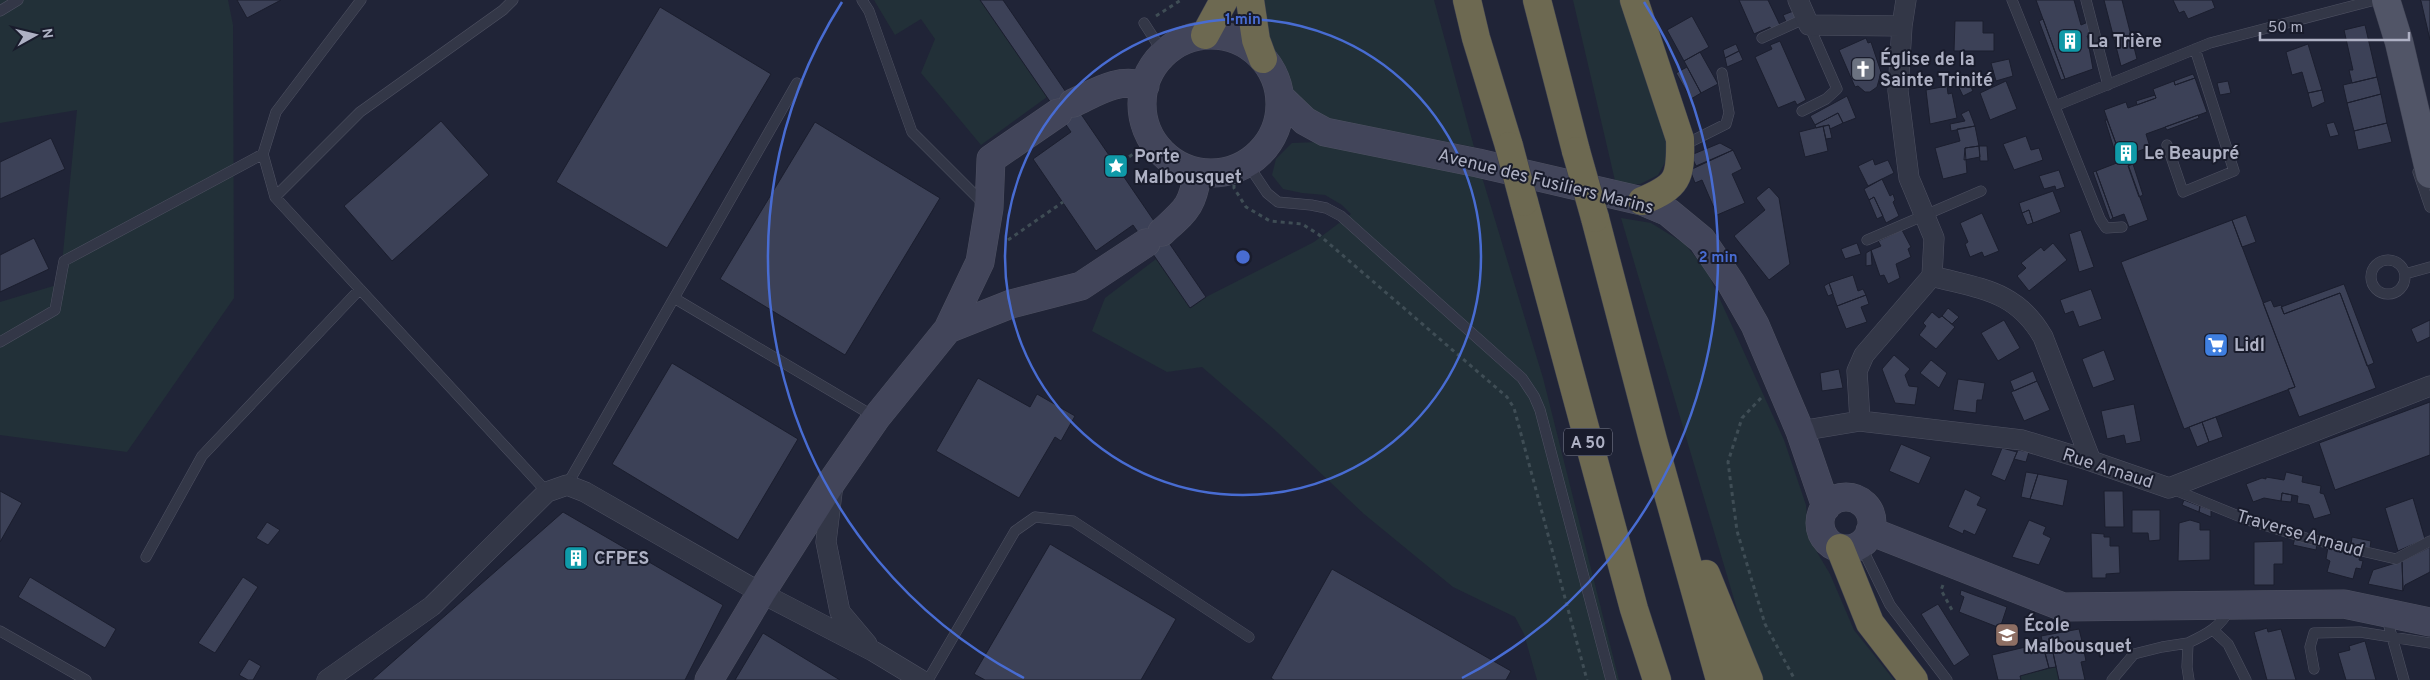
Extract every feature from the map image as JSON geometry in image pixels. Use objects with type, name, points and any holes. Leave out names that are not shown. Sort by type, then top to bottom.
[{"type":"highway","points":[[1205,35],[1224,0]]},
{"type":"highway","points":[[1250,0],[1256,40],[1263,59]]},
{"type":"highway","points":[[1462,0],[1476,38]]},
{"type":"highway","name":"A 50","points":[[1467,0],[1476,38],[1509,146],[1634,609],[1657,680]]},
{"type":"highway","points":[[1537,0],[1653,440],[1720,680]]},
{"type":"highway","points":[[1550,0],[1566,110]]},
{"type":"highway","points":[[1634,0],[1680,139],[1681,159],[1678,174],[1667,190],[1642,201]]},
{"type":"highway","points":[[1653,440],[1748,680]]},
{"type":"highway","points":[[1857,541],[1870,623],[1914,680]]},
{"type":"main road","points":[[2377,3],[2399,42],[2423,170]]},
{"type":"street","points":[[1860,421],[1857,370],[1864,355],[1932,276],[1934,238],[1909,178],[1898,92],[1902,26],[1906,0]]},
{"type":"street","points":[[1805,14],[1902,26]]},
{"type":"street","points":[[1205,35],[1237,40],[1263,59],[1274,77],[1280,97],[1280,113],[1276,129],[1268,144],[1240,166],[1216,173],[1198,172],[1180,166],[1165,155],[1153,140],[1145,123],[1142,105],[1145,86],[1152,68],[1164,54],[1176,44],[1205,35]]},
{"type":"street","points":[[709,680],[761,593],[833,480],[876,418],[948,329],[980,262],[988,208],[991,159],[1065,108],[1118,82],[1132,82],[1145,86]]},
{"type":"street","name":"Avenue des Fusiliers Marins","points":[[1280,97],[1305,121],[1325,132],[1478,163],[1642,201],[1668,212],[1702,240],[1731,283],[1755,325],[1800,431],[1826,507]]},
{"type":"street","name":"Avenue des Fusiliers Marins","points":[[1268,144],[1325,132]]},
{"type":"street","points":[[948,329],[1011,304],[1081,286],[1154,237],[1186,210],[1194,196],[1198,172]]},
{"type":"street","points":[[1932,276],[1992,292],[2015,303],[2033,319],[2043,337],[2091,461]]},
{"type":"street","name":"Rue Arnaud","points":[[1800,431],[1860,421],[2022,440],[2169,488],[2430,386]]},
{"type":"street","points":[[833,480],[826,542],[840,612],[873,651]]},
{"type":"street","points":[[327,680],[432,606],[547,492],[567,485],[585,492],[761,593],[873,651],[921,680]]},
{"type":"street","points":[[1857,541],[1871,518],[1863,503],[1854,498],[1843,497],[1832,501],[1826,507],[1820,521],[1821,530],[1829,542],[1857,541],[2063,607],[2344,604],[2392,625],[2430,622]]},
{"type":"lane","points":[[0,11],[18,0]]},
{"type":"lane","points":[[361,0],[276,112],[263,154],[275,197],[547,492]]},
{"type":"lane","points":[[275,197],[360,112],[503,10],[513,0]]},
{"type":"lane","points":[[862,0],[869,11],[912,132],[988,208]]},
{"type":"lane","points":[[2012,0],[2103,224],[2106,228],[2112,229],[2122,227]]},
{"type":"lane","points":[[2086,0],[2108,85]]},
{"type":"lane","points":[[2055,106],[2195,50],[2252,31],[2377,3]]},
{"type":"lane","points":[[1762,38],[1805,14],[1838,89],[1826,99],[1802,111]]},
{"type":"lane","points":[[1144,23],[1164,54]]},
{"type":"lane","points":[[2167,145],[2183,192],[2234,171],[2195,50]]},
{"type":"lane","points":[[1680,139],[1692,142],[1726,124],[1729,113],[1722,73]]},
{"type":"lane","points":[[567,485],[797,82]]},
{"type":"lane","points":[[0,342],[55,310],[64,261],[263,154]]},
{"type":"lane","points":[[1240,166],[1278,202],[1326,208],[1341,216],[1522,378],[1534,396],[1540,410],[1611,680]]},
{"type":"lane","points":[[2423,170],[2430,207]]},
{"type":"lane","points":[[1867,240],[1981,191]]},
{"type":"lane","points":[[2405,274],[2430,267]]},
{"type":"lane","points":[[146,557],[202,456],[360,289]]},
{"type":"lane","points":[[674,298],[876,418]]},
{"type":"lane","name":"Traverse Arnaud","points":[[2169,488],[2248,520],[2306,538],[2396,559],[2430,542]]},
{"type":"lane","points":[[928,680],[1015,531],[1035,518],[1074,521],[1249,637]]},
{"type":"lane","points":[[1857,541],[1890,605],[1947,680]]},
{"type":"lane","points":[[2112,680],[2134,654],[2188,643],[2213,630],[2224,621],[2232,605]]},
{"type":"lane","points":[[2392,625],[2404,680]]},
{"type":"lane","points":[[2314,669],[2310,647],[2314,633],[2360,632],[2392,625],[2430,643]]},
{"type":"lane","points":[[2213,630],[2228,644],[2246,680]]},
{"type":"lane","points":[[0,631],[86,680]]},
{"type":"lane","points":[[2188,643],[2187,667],[2189,680]]},
{"type":"path","points":[[1144,23],[1181,0]]},
{"type":"path","points":[[1116,166],[1153,140]]},
{"type":"path","points":[[1240,166],[1234,188],[1246,207],[1270,221],[1302,224],[1318,234],[1507,397],[1516,414],[1587,680]]},
{"type":"path","points":[[1005,243],[1063,202]]},
{"type":"path","points":[[1781,387],[1765,395],[1742,418],[1728,462],[1737,531],[1765,624],[1795,680]]},
{"type":"shaded area","points":[[0,0],[228,0],[233,25],[234,298],[127,452],[0,435],[0,302],[60,284],[77,110],[0,123]]},
{"type":"shaded area","points":[[874,0],[980,0],[1047,97],[981,145],[921,73],[935,39],[921,19],[895,35]]},
{"type":"shaded area","points":[[1256,0],[1434,0],[1474,147],[1322,118],[1299,108],[1280,59],[1264,34]]},
{"type":"shaded area","points":[[1573,0],[1622,0],[1667,125],[1668,157],[1658,175],[1640,184],[1616,185]]},
{"type":"shaded area","points":[[1319,142],[1482,177],[1543,378],[1619,680],[1537,680],[1524,634],[1515,617],[1453,587],[1364,514],[1276,431],[1202,367],[1167,372],[1092,331],[1105,298],[1156,259],[1191,308],[1206,297],[1314,242],[1351,214],[1342,205],[1325,195],[1283,189],[1272,175],[1276,159],[1292,143]]},
{"type":"shaded area","points":[[1621,218],[1651,223],[1685,244],[1707,271],[1784,440],[1806,505],[1808,533],[1830,574],[1854,630],[1894,680],[1758,680]]},
{"type":"shaded area","points":[[2056,667],[2059,680],[2021,680],[2020,676]]},
{"type":"building","points":[[237,0],[281,0],[247,18]]},
{"type":"building","points":[[980,0],[1003,0],[1206,297],[1190,308],[1133,225],[1096,251],[1033,159],[1071,132]]},
{"type":"building","points":[[1739,0],[1768,0],[1780,25],[1771,30],[1770,27],[1754,34]]},
{"type":"building","name":"La Trière","points":[[2036,0],[2074,0],[2081,25],[2088,22],[2092,34],[2087,36],[2091,46],[2089,47],[2093,69],[2065,79]]},
{"type":"building","points":[[2104,0],[2122,0],[2137,59],[2121,66]]},
{"type":"building","points":[[2173,0],[2212,0],[2215,8],[2188,19],[2184,11],[2179,13]]},
{"type":"building","points":[[2430,0],[2430,40],[2421,1]]},
{"type":"building","points":[[660,7],[771,74],[667,248],[556,182]]},
{"type":"building","points":[[1796,10],[1799,19],[1787,24],[1783,15]]},
{"type":"building","points":[[1692,16],[1709,47],[1684,61],[1667,30]]},
{"type":"building","points":[[2043,19],[2065,79],[2061,80],[2039,21]]},
{"type":"building","points":[[1955,21],[1983,21],[1983,33],[1994,33],[1994,51],[1954,51]]},
{"type":"building","points":[[2365,25],[2377,77],[2352,83],[2349,70],[2353,70],[2344,30]]},
{"type":"building","name":"Église de la Sainte Trinité","points":[[1866,38],[1868,43],[1871,42],[1882,75],[1877,87],[1870,92],[1865,92],[1858,86],[1855,87],[1839,50]]},
{"type":"building","points":[[1780,41],[1806,100],[1797,105],[1795,101],[1778,108],[1755,57],[1772,49],[1770,45]]},
{"type":"building","points":[[1736,44],[1739,51],[1725,58],[1723,50]]},
{"type":"building","points":[[2308,44],[2322,90],[2308,93],[2302,72],[2292,75],[2286,52]]},
{"type":"building","points":[[1739,51],[1743,60],[1727,67],[1725,58]]},
{"type":"building","points":[[1700,52],[1718,84],[1701,93],[1684,61]]},
{"type":"building","points":[[2009,59],[2013,76],[1996,81],[1991,63]]},
{"type":"building","points":[[1687,67],[1701,93],[1691,99],[1676,73]]},
{"type":"building","points":[[2193,74],[2195,78],[2175,85],[2174,81]]},
{"type":"building","points":[[1965,75],[1973,91],[1963,96],[1955,79]]},
{"type":"building","points":[[2377,77],[2381,94],[2347,103],[2343,85]]},
{"type":"building","name":"Le Beaupré","points":[[2195,78],[2207,112],[2146,134],[2150,147],[2125,156],[2148,220],[2129,227],[2124,214],[2113,218],[2096,171],[2122,161],[2104,110],[2126,102],[2128,108],[2156,98],[2153,89],[2174,81],[2175,85]]},
{"type":"building","points":[[2006,81],[2017,109],[1990,120],[1980,93]]},
{"type":"building","points":[[2228,81],[2231,93],[2220,95],[2217,83]]},
{"type":"building","points":[[1947,86],[1948,94],[1952,93],[1957,118],[1930,124],[1926,90]]},
{"type":"building","points":[[2322,90],[2325,102],[2312,108],[2308,93]]},
{"type":"building","points":[[2381,94],[2387,123],[2354,131],[2347,103]]},
{"type":"building","points":[[2155,95],[2156,98],[2137,105],[2136,101]]},
{"type":"building","points":[[1847,96],[1856,118],[1843,123],[1838,113],[1815,125],[1810,116]]},
{"type":"building","points":[[1969,110],[1975,126],[1951,131],[1950,124],[1965,121],[1961,114]]},
{"type":"building","points":[[1838,113],[1843,123],[1830,129],[1829,125],[1816,128],[1815,125]]},
{"type":"building","points":[[2198,115],[2199,118],[2167,130],[2165,127]]},
{"type":"building","points":[[2105,120],[2107,120],[2119,151],[2115,152]]},
{"type":"building","points":[[441,121],[489,175],[392,261],[344,206]]},
{"type":"building","points":[[815,122],[940,198],[845,355],[720,279]]},
{"type":"building","points":[[2334,122],[2339,135],[2330,137],[2326,124]]},
{"type":"building","points":[[2387,123],[2392,142],[2358,150],[2354,131]]},
{"type":"building","points":[[1829,125],[1832,138],[1826,139],[1823,126]]},
{"type":"building","points":[[1823,126],[1828,151],[1805,157],[1799,132]]},
{"type":"building","points":[[1975,126],[1979,146],[1965,148],[1967,173],[1943,179],[1935,148],[1960,141],[1957,129]]},
{"type":"building","points":[[2026,136],[2031,150],[2039,148],[2043,160],[2014,170],[2003,144]]},
{"type":"building","points":[[51,138],[65,169],[0,199],[0,162]]},
{"type":"building","points":[[1720,143],[1733,150],[1696,166],[1691,155]]},
{"type":"building","points":[[1979,146],[1987,146],[1988,161],[1980,161]]},
{"type":"building","points":[[1979,146],[1980,157],[1964,160],[1965,148]]},
{"type":"building","points":[[1733,150],[1742,169],[1732,174],[1745,203],[1717,215],[1702,180],[1695,183],[1690,170]]},
{"type":"building","points":[[1873,159],[1875,165],[1888,160],[1894,173],[1868,186],[1858,166]]},
{"type":"building","points":[[2133,164],[2143,195],[2139,197],[2128,166]]},
{"type":"building","points":[[2059,170],[2065,187],[2056,190],[2055,186],[2044,189],[2039,176]]},
{"type":"building","points":[[2096,171],[2113,218],[2110,220],[2093,172]]},
{"type":"building","points":[[1882,179],[1890,196],[1893,194],[1895,200],[1893,202],[1899,216],[1886,223],[1874,197],[1869,200],[1864,189]]},
{"type":"building","points":[[1769,187],[1779,198],[1790,264],[1769,280],[1734,236],[1765,210],[1756,198]]},
{"type":"building","points":[[2053,191],[2061,212],[2033,223],[2029,210],[2022,213],[2019,203]]},
{"type":"building","points":[[1874,197],[1883,216],[1877,219],[1869,200]]},
{"type":"building","points":[[2029,210],[2033,223],[2027,225],[2022,213]]},
{"type":"building","points":[[1982,213],[1999,251],[1984,257],[1982,252],[1970,257],[1965,244],[1968,242],[1960,223]]},
{"type":"building","points":[[2246,215],[2256,242],[2242,247],[2232,220]]},
{"type":"building","name":"Lidl","points":[[2232,220],[2295,387],[2184,429],[2121,262]]},
{"type":"building","points":[[1902,230],[1911,247],[1908,249],[1911,257],[1896,264],[1900,278],[1888,284],[1884,275],[1880,276],[1871,250],[1881,246],[1878,241]]},
{"type":"building","points":[[2081,230],[2094,267],[2079,272],[2069,234]]},
{"type":"building","points":[[34,238],[49,269],[0,292],[0,255]]},
{"type":"building","points":[[1857,243],[1861,254],[1845,259],[1841,249]]},
{"type":"building","points":[[2053,243],[2067,260],[2029,291],[2017,276],[2026,268],[2021,263],[2041,247],[2044,251]]},
{"type":"building","points":[[1871,250],[1872,265],[1866,266],[1866,253]]},
{"type":"building","points":[[1853,275],[1858,291],[1863,289],[1866,295],[1837,306],[1829,283]]},
{"type":"building","points":[[1829,283],[1833,294],[1828,296],[1824,286]]},
{"type":"building","points":[[2344,284],[2374,363],[2367,366],[2340,293],[2284,314],[2281,307]]},
{"type":"building","points":[[2091,289],[2102,319],[2079,327],[2073,311],[2065,314],[2060,300]]},
{"type":"building","points":[[2340,293],[2376,388],[2299,417],[2288,389],[2295,387],[2263,303],[2271,300],[2274,307],[2281,305],[2284,314]]},
{"type":"building","points":[[1866,295],[1869,304],[1861,307],[1867,322],[1846,329],[1837,306]]},
{"type":"building","points":[[1948,308],[1959,317],[1952,324],[1942,316]]},
{"type":"building","points":[[1932,312],[1939,318],[1942,316],[1955,327],[1936,349],[1919,335],[1926,326],[1923,323]]},
{"type":"building","points":[[2004,320],[2020,348],[1998,361],[1981,333]]},
{"type":"building","points":[[2430,320],[2430,337],[2417,343],[2411,329]]},
{"type":"building","points":[[2104,350],[2115,380],[2093,388],[2082,359]]},
{"type":"building","points":[[1894,355],[1910,369],[1905,375],[1909,386],[1918,387],[1915,405],[1895,403],[1882,369]]},
{"type":"building","points":[[1931,360],[1947,373],[1939,388],[1920,373]]},
{"type":"building","points":[[672,363],[798,439],[738,540],[612,464]]},
{"type":"building","points":[[1839,369],[1843,388],[1822,391],[1820,373]]},
{"type":"building","points":[[2033,371],[2037,381],[2014,391],[2010,381]]},
{"type":"building","points":[[978,378],[1030,407],[1037,394],[1075,416],[1061,441],[1055,437],[1019,498],[936,451]]},
{"type":"building","points":[[1958,379],[1985,383],[1982,400],[1977,400],[1976,413],[1953,410]]},
{"type":"building","points":[[2037,381],[2050,410],[2024,421],[2011,392]]},
{"type":"building","points":[[2430,402],[2430,455],[2335,490],[2319,443]]},
{"type":"building","points":[[2134,404],[2141,441],[2126,444],[2124,435],[2107,439],[2101,411]]},
{"type":"building","points":[[2216,417],[2223,437],[2209,442],[2202,422]]},
{"type":"building","points":[[2202,422],[2209,442],[2197,447],[2189,427]]},
{"type":"building","points":[[1901,444],[1931,457],[1919,484],[1889,471]]},
{"type":"building","points":[[2002,448],[2017,452],[2005,481],[1991,475]]},
{"type":"building","points":[[2018,450],[2029,452],[2026,462],[2014,459]]},
{"type":"building","points":[[2026,472],[2038,474],[2030,499],[2021,497]]},
{"type":"building","points":[[2286,472],[2303,476],[2302,482],[2321,486],[2320,493],[2324,494],[2331,514],[2314,519],[2309,505],[2297,503],[2298,496],[2282,493],[2281,501],[2264,498],[2253,502],[2246,484],[2262,478],[2266,479],[2266,477],[2284,480]]},
{"type":"building","points":[[2038,474],[2068,480],[2063,506],[2030,499]]},
{"type":"building","points":[[1965,489],[1981,497],[1977,505],[1987,509],[1975,535],[1964,530],[1963,534],[1948,527]]},
{"type":"building","points":[[0,491],[22,503],[0,542]]},
{"type":"building","points":[[2104,491],[2123,491],[2124,527],[2105,527]]},
{"type":"building","points":[[2282,493],[2292,495],[2291,502],[2281,501]]},
{"type":"building","points":[[2413,498],[2425,539],[2398,551],[2385,508]]},
{"type":"building","points":[[2184,500],[2200,506],[2199,512],[2182,505]]},
{"type":"building","points":[[2200,506],[2211,510],[2211,517],[2199,512]]},
{"type":"building","points":[[2132,510],[2160,510],[2160,540],[2149,541],[2148,533],[2132,533]]},
{"type":"building","name":"CFPES","points":[[563,512],[723,605],[685,680],[372,680]]},
{"type":"building","points":[[2029,520],[2046,527],[2043,534],[2051,538],[2039,565],[2012,557]]},
{"type":"building","points":[[2190,520],[2200,523],[2200,530],[2210,530],[2210,560],[2178,561],[2179,523]]},
{"type":"building","points":[[267,522],[280,530],[268,545],[256,538]]},
{"type":"building","points":[[2091,533],[2104,534],[2104,537],[2110,537],[2110,546],[2119,546],[2120,573],[2106,574],[2106,578],[2092,578]]},
{"type":"building","points":[[2352,537],[2371,541],[2370,548],[2351,545]]},
{"type":"building","points":[[2295,538],[2317,544],[2316,550],[2293,545]]},
{"type":"building","points":[[2283,541],[2283,564],[2274,564],[2274,585],[2254,585],[2254,542]]},
{"type":"building","points":[[1050,544],[1176,619],[1141,680],[985,680],[974,674]]},
{"type":"building","points":[[2328,547],[2360,555],[2359,560],[2363,561],[2361,569],[2356,568],[2353,579],[2327,572],[2330,561],[2326,559]]},
{"type":"building","points":[[2430,547],[2430,572],[2405,585],[2403,591],[2402,561]]},
{"type":"building","points":[[2402,561],[2403,591],[2368,584],[2373,570]]},
{"type":"building","points":[[1332,569],[1511,671],[1506,680],[1274,680],[1271,678]]},
{"type":"building","points":[[30,577],[116,629],[105,648],[18,597]]},
{"type":"building","points":[[243,577],[258,587],[215,653],[198,643]]},
{"type":"building","points":[[1961,590],[2007,607],[2000,628],[1959,612],[1964,597],[1960,595]]},
{"type":"building","points":[[1938,604],[1970,655],[1954,666],[1921,614]]},
{"type":"building","points":[[2267,628],[2268,632],[2281,629],[2296,680],[2267,680],[2254,632]]},
{"type":"building","points":[[2079,629],[2082,641],[2052,648],[2056,667],[2049,668],[2041,636]]},
{"type":"building","points":[[763,633],[840,680],[735,680]]},
{"type":"building","points":[[2082,641],[2086,661],[2081,662],[2085,680],[2059,680],[2052,648]]},
{"type":"building","points":[[2365,641],[2376,680],[2346,680],[2338,653],[2350,650],[2349,646]]},
{"type":"building","points":[[2042,643],[2049,668],[2020,676],[2021,680],[1998,680],[1992,655]]},
{"type":"building","points":[[249,659],[261,666],[253,680],[248,680],[239,675]]},
{"type":"place","name":"La Trière","points":[[2070,41]]},
{"type":"place","name":"Église de la Sainte Trinité","points":[[1863,69]]},
{"type":"place","name":"Le Beaupré","points":[[2126,153]]},
{"type":"place","name":"Porte Malbousquet","points":[[1116,166]]},
{"type":"place","name":"Lidl","points":[[2216,345]]},
{"type":"place","name":"CFPES","points":[[576,558]]},
{"type":"place","name":"École Malbousquet","points":[[2007,635]]}]
